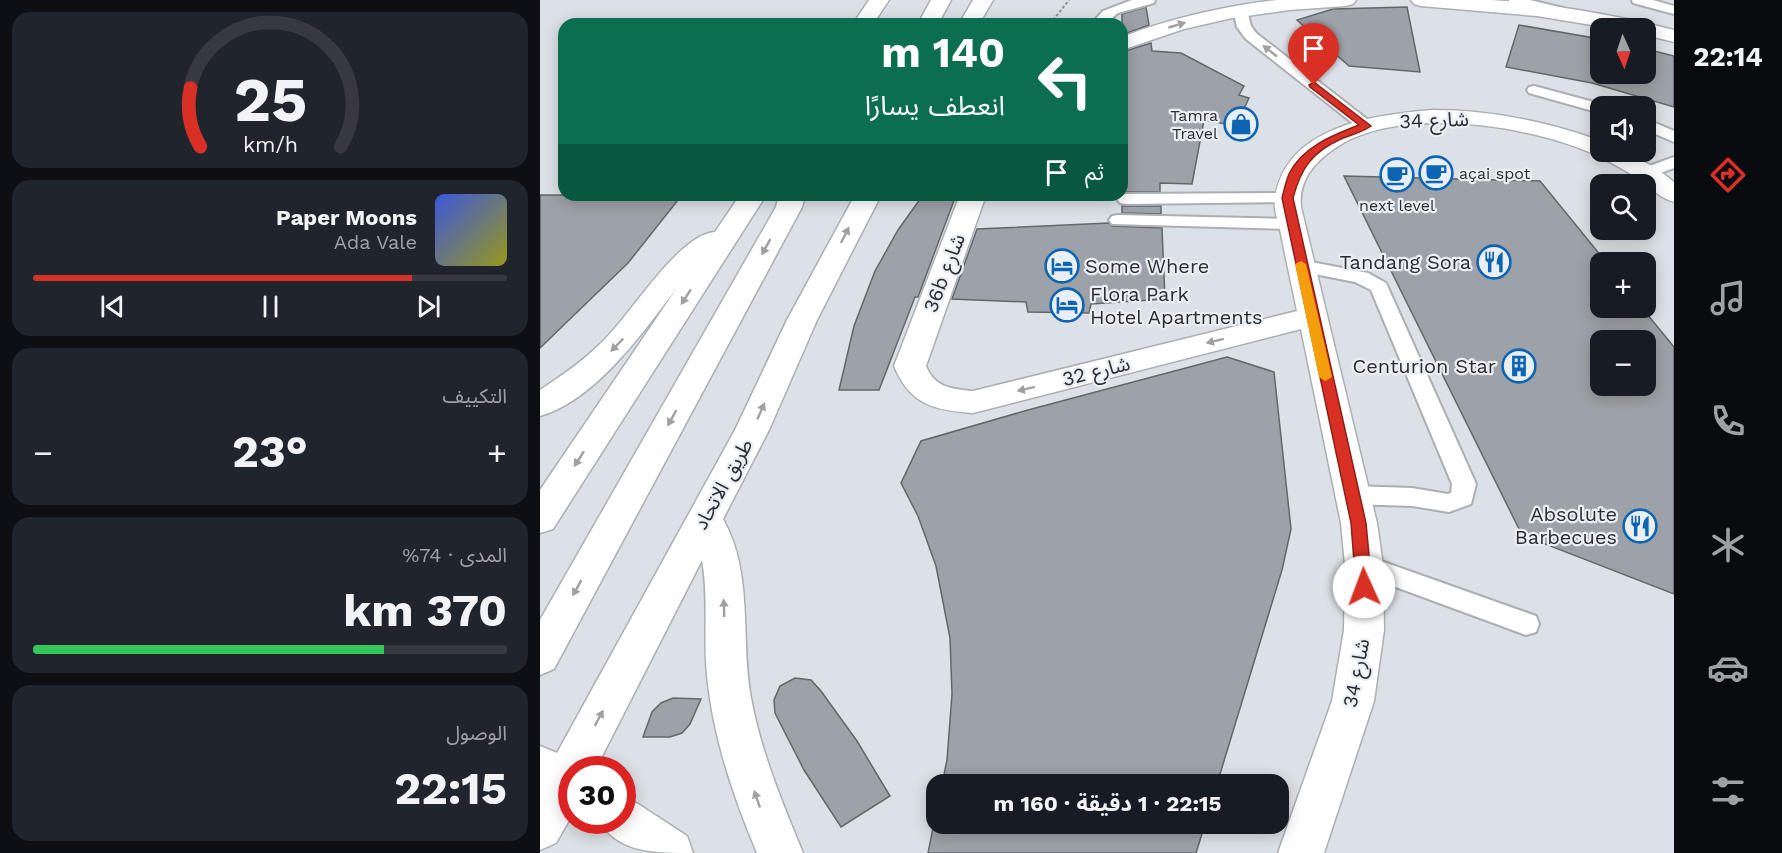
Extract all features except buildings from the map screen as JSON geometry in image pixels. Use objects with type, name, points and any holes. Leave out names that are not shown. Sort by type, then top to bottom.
[{"type":"street","points":[[867,18],[879,0]]},
{"type":"street","points":[[931,18],[941,0]]},
{"type":"street","points":[[973,18],[984,0]]},
{"type":"street","points":[[1128,41],[1161,30],[1240,10],[1346,0]]},
{"type":"street","points":[[1421,0],[1526,9],[1590,18]]},
{"type":"street","points":[[1656,32],[1674,36]]},
{"type":"street","name":"شارع 34","points":[[1301,853],[1353,701],[1364,630],[1364,565],[1359,523],[1290,211],[1294,174],[1310,154],[1335,138],[1366,126],[1402,119],[1442,116],[1485,119],[1528,126],[1571,137],[1590,145]]},
{"type":"street","points":[[1626,162],[1647,173],[1674,194]]},
{"type":"street","points":[[540,519],[749,201]]},
{"type":"street","points":[[540,657],[790,201]]},
{"type":"street","name":"طريق الاتحاد","points":[[573,756],[752,430],[802,320],[865,201]]},
{"type":"street","name":"36b شارع","points":[[914,350],[971,201]]},
{"type":"street","points":[[540,405],[604,358],[641,318],[676,270],[709,242],[730,230]]},
{"type":"street","name":"شارع 32","points":[[914,350],[910,366],[915,381],[928,393],[949,400],[973,402],[1312,317]]},
{"type":"street","points":[[704,518],[714,533],[720,549],[727,674],[739,736],[757,800],[780,853]]},
{"type":"street","name":"طريق الاتحاد","points":[[540,826],[558,784]]},
{"type":"street","points":[[636,829],[670,853]]},
{"type":"lane","points":[[1101,18],[1112,11],[1149,0]]},
{"type":"lane","points":[[1515,0],[1592,18]]},
{"type":"lane","points":[[1638,0],[1674,10]]},
{"type":"lane","points":[[1240,10],[1240,18],[1251,36],[1366,126]]},
{"type":"lane","points":[[1534,90],[1590,105]]},
{"type":"lane","points":[[1656,129],[1674,137]]},
{"type":"lane","points":[[1647,173],[1674,162]]},
{"type":"lane","points":[[1128,199],[1290,211]]},
{"type":"lane","points":[[1118,220],[1290,211]]},
{"type":"lane","points":[[1301,266],[1362,277],[1379,287],[1464,484],[1462,498],[1449,503],[1412,497],[1352,495]]},
{"type":"lane","points":[[1364,565],[1526,624]]},
{"type":"path","points":[[1055,18],[1069,0]]},
{"type":"slow traffic","points":[[1301,264],[1325,377]]},
{"type":"place","name":"Tamra Travel","points":[[1241,124]]},
{"type":"place","name":"açai spot","points":[[1436,173]]},
{"type":"place","name":"next level","points":[[1397,175]]},
{"type":"place","name":"Tandang Sora","points":[[1494,262]]},
{"type":"place","name":"Some Where","points":[[1062,266]]},
{"type":"place","name":"Flora Park Hotel Apartments","points":[[1067,305]]},
{"type":"place","name":"Centurion Star","points":[[1519,366]]},
{"type":"place","name":"Absolute Barbecues","points":[[1640,526]]},
{"type":"route","points":[[1314,85],[1366,126],[1335,138],[1310,154],[1294,174],[1288,198],[1359,523],[1364,587]]}]
